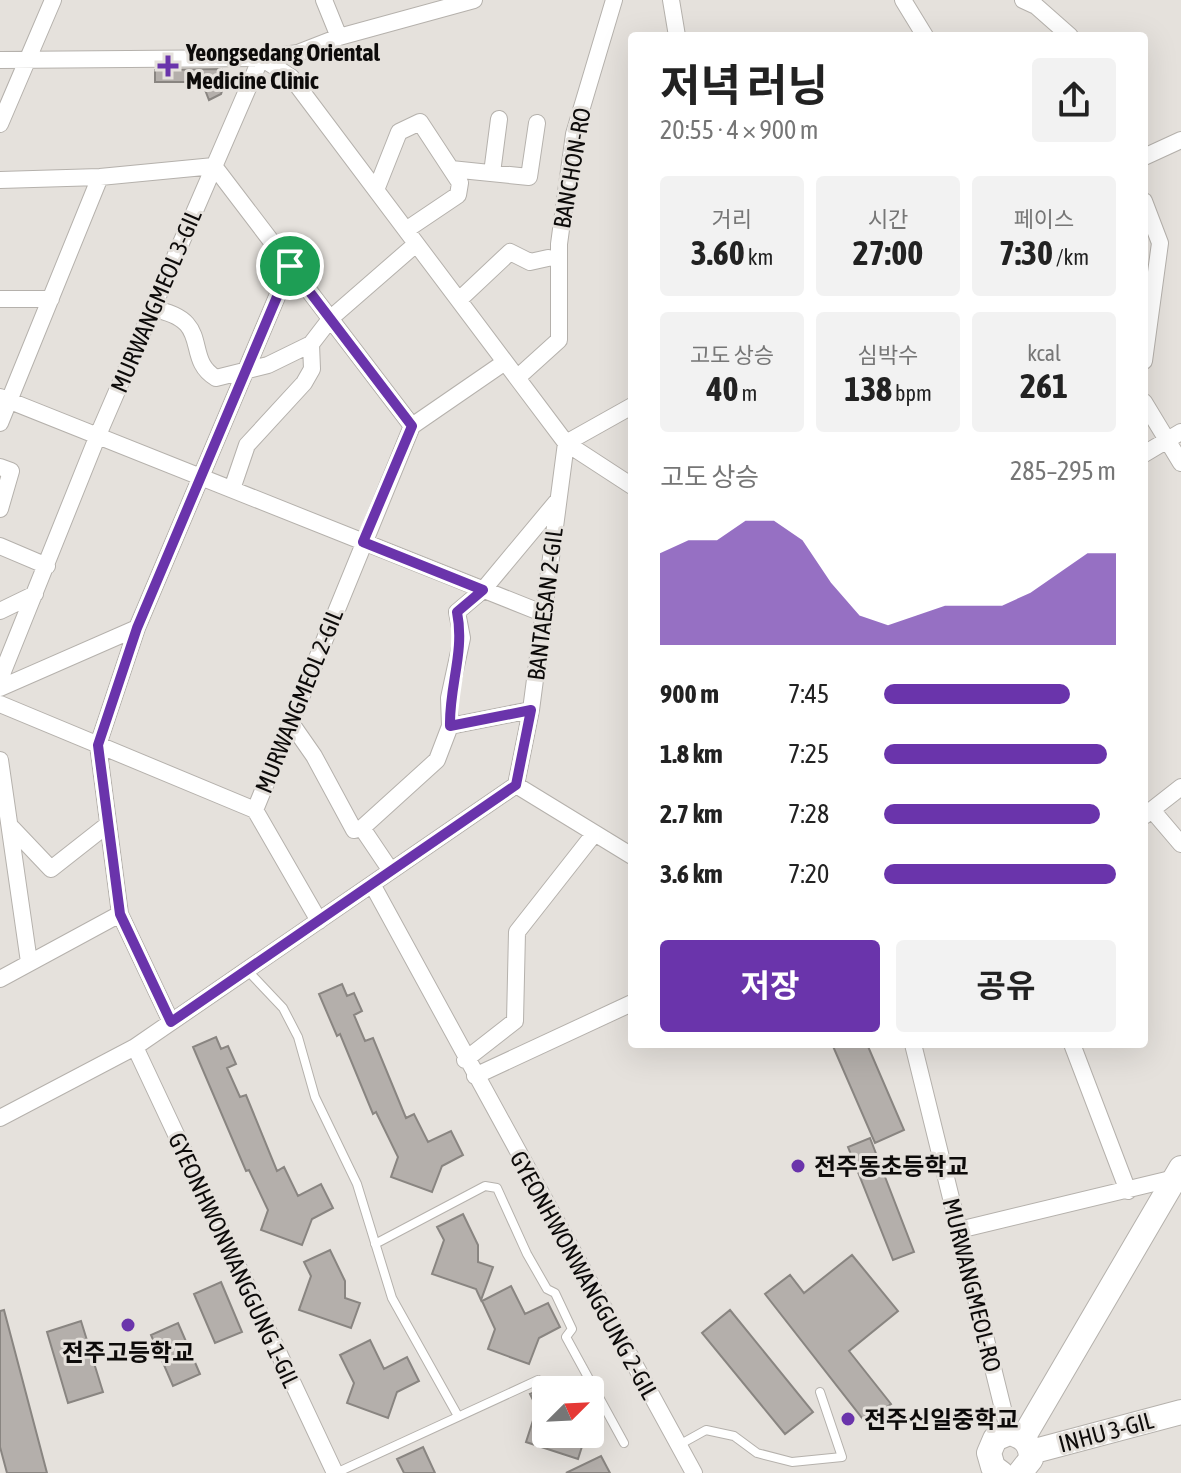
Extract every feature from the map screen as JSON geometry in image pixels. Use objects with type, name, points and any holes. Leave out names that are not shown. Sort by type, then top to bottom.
[{"type":"street","points":[[0,124],[53,0]]},
{"type":"street","points":[[324,0],[339,37]]},
{"type":"street","points":[[0,60],[261,58],[298,53],[339,37],[474,0]]},
{"type":"street","name":"BANCHON-RO","points":[[517,378],[559,340],[559,244],[574,134],[614,0]]},
{"type":"street","points":[[671,0],[676,32]]},
{"type":"street","points":[[903,0],[923,32]]},
{"type":"street","points":[[1023,0],[1036,6],[1065,32]]},
{"type":"street","points":[[261,58],[291,77],[566,443],[628,483]]},
{"type":"street","name":"MURWANGMEOL 3-GIL","points":[[45,570],[98,435],[261,58]]},
{"type":"street","points":[[492,173],[499,119]]},
{"type":"street","points":[[152,309],[182,317],[192,331],[208,374],[216,378],[279,360],[311,344],[331,318],[411,237],[458,195],[460,183],[420,122],[399,132],[376,190]]},
{"type":"street","points":[[451,169],[529,177],[537,123]]},
{"type":"street","points":[[1148,155],[1181,140]]},
{"type":"street","points":[[0,180],[100,177],[214,166],[412,426]]},
{"type":"street","points":[[0,423],[5,398],[51,299],[100,177]]},
{"type":"street","points":[[1148,305],[1153,234]]},
{"type":"street","points":[[459,300],[510,252],[530,262],[548,258]]},
{"type":"street","points":[[171,1022],[120,914],[98,745],[137,628],[290,266]]},
{"type":"street","points":[[0,299],[51,299]]},
{"type":"street","points":[[232,489],[247,445],[304,383],[312,369],[311,344]]},
{"type":"street","points":[[363,542],[412,426],[505,362]]},
{"type":"street","points":[[5,398],[542,613]]},
{"type":"street","points":[[1148,407],[1174,436],[1181,463]]},
{"type":"street","points":[[566,443],[628,408]]},
{"type":"street","points":[[1148,452],[1174,436]]},
{"type":"street","name":"BANTAESAN 2-GIL","points":[[516,785],[531,710],[566,443]]},
{"type":"street","points":[[0,467],[11,471],[0,509]]},
{"type":"street","name":"BANTAESAN 2-GIL","points":[[483,590],[559,498]]},
{"type":"street","name":"MURWANGMEOL 2-GIL","points":[[255,810],[363,542]]},
{"type":"street","points":[[0,546],[45,570],[0,679]]},
{"type":"street","points":[[291,723],[314,756],[354,830],[362,828],[437,760],[450,726],[449,698],[462,638],[457,612],[483,590]]},
{"type":"street","points":[[0,611],[35,594]]},
{"type":"street","points":[[0,688],[137,628]]},
{"type":"street","name":"MURWANGMEOL 2-GIL","points":[[0,704],[255,810],[319,921]]},
{"type":"street","name":"BANTAESAN 2-GIL","points":[[450,726],[531,710]]},
{"type":"street","points":[[0,760],[29,962]]},
{"type":"street","points":[[0,1118],[135,1047],[516,785],[628,854]]},
{"type":"street","points":[[1181,787],[1148,813],[1181,844]]},
{"type":"street","points":[[7,824],[51,869],[107,825]]},
{"type":"street","points":[[362,828],[391,871]]},
{"type":"street","points":[[465,1060],[515,1021],[517,932],[594,834]]},
{"type":"street","name":"GYEONHWONWANGGUNG 2-GIL","points":[[372,884],[465,1060],[694,1473]]},
{"type":"street","points":[[0,979],[120,914]]},
{"type":"street","points":[[475,1076],[628,1005]]},
{"type":"street","name":"GYEONHWONWANGGUNG 1-GIL","points":[[135,1047],[335,1473]]},
{"type":"street","name":"MURWANGMEOL-RO","points":[[914,1048],[959,1230],[1021,1449]]},
{"type":"street","points":[[1074,1048],[1128,1191]]},
{"type":"street","points":[[959,1230],[1128,1191],[1179,1174]]},
{"type":"street","points":[[991,1471],[991,1445],[1021,1449],[1179,1174]]},
{"type":"street","name":"INHU 3-GIL","points":[[1021,1449],[1181,1412]]},
{"type":"lane","points":[[247,970],[283,1008],[298,1037],[315,1097],[357,1184],[392,1298],[458,1416]]},
{"type":"lane","points":[[375,1244],[485,1186],[497,1188],[527,1254],[547,1289],[555,1293],[572,1329],[566,1337],[624,1443]]},
{"type":"lane","points":[[335,1473],[532,1383]]},
{"type":"lane","points":[[678,1445],[706,1430],[734,1436],[757,1453],[792,1462],[842,1457],[820,1392]]},
{"type":"building","points":[[222,69],[224,85],[221,94],[209,100],[202,82],[155,82],[155,70]]},
{"type":"building","points":[[342,984],[347,996],[354,993],[362,1011],[354,1015],[365,1041],[373,1038],[406,1118],[414,1114],[428,1142],[451,1131],[463,1155],[442,1166],[432,1192],[391,1177],[398,1157],[376,1112],[373,1114],[340,1034],[337,1036],[319,994]]},
{"type":"building","points":[[216,1037],[221,1049],[228,1046],[236,1064],[227,1068],[240,1097],[246,1095],[277,1171],[284,1167],[298,1196],[321,1184],[333,1208],[312,1219],[302,1245],[261,1230],[268,1210],[249,1170],[246,1171],[193,1047]]},
{"type":"building","points":[[834,1048],[869,1048],[904,1130],[875,1143]]},
{"type":"building","points":[[870,1138],[914,1252],[893,1260],[848,1147]]},
{"type":"building","points":[[463,1214],[478,1245],[478,1262],[493,1267],[481,1300],[476,1289],[432,1274],[444,1240],[437,1227]]},
{"type":"building","points":[[330,1250],[345,1281],[345,1298],[360,1303],[351,1328],[299,1310],[311,1276],[304,1262]]},
{"type":"building","points":[[852,1255],[898,1311],[849,1351],[891,1404],[866,1423],[765,1294],[790,1275],[804,1293]]},
{"type":"building","points":[[221,1282],[242,1332],[215,1343],[194,1294]]},
{"type":"building","points":[[511,1286],[525,1314],[548,1303],[560,1327],[539,1338],[529,1364],[488,1349],[495,1329],[482,1301]]},
{"type":"building","points":[[4,1310],[47,1473],[7,1473],[0,1447],[0,1311]]},
{"type":"building","points":[[730,1310],[813,1412],[785,1434],[702,1333]]},
{"type":"building","points":[[81,1321],[103,1392],[68,1403],[47,1332]]},
{"type":"building","points":[[178,1323],[200,1374],[173,1386],[151,1335]]},
{"type":"building","points":[[370,1340],[384,1369],[407,1357],[419,1381],[397,1392],[388,1418],[347,1403],[354,1383],[340,1355]]},
{"type":"building","points":[[532,1423],[532,1444],[526,1442]]},
{"type":"building","points":[[423,1447],[435,1473],[404,1473],[397,1459]]},
{"type":"building","points":[[544,1448],[582,1448],[578,1459]]},
{"type":"building","points":[[601,1456],[610,1473],[566,1473]]},
{"type":"place","name":"Yeongsedang Oriental Medicine Clinic","points":[[168,66]]},
{"type":"place","name":"전주동초등학교","points":[[798,1166]]},
{"type":"place","name":"전주고등학교","points":[[128,1325]]},
{"type":"place","name":"전주신일중학교","points":[[848,1419]]},
{"type":"route","points":[[290,266],[412,426],[363,542],[483,590],[457,612],[462,638],[449,698],[450,726],[531,710],[516,785],[171,1022],[120,914],[98,745],[137,628],[290,266]]}]
